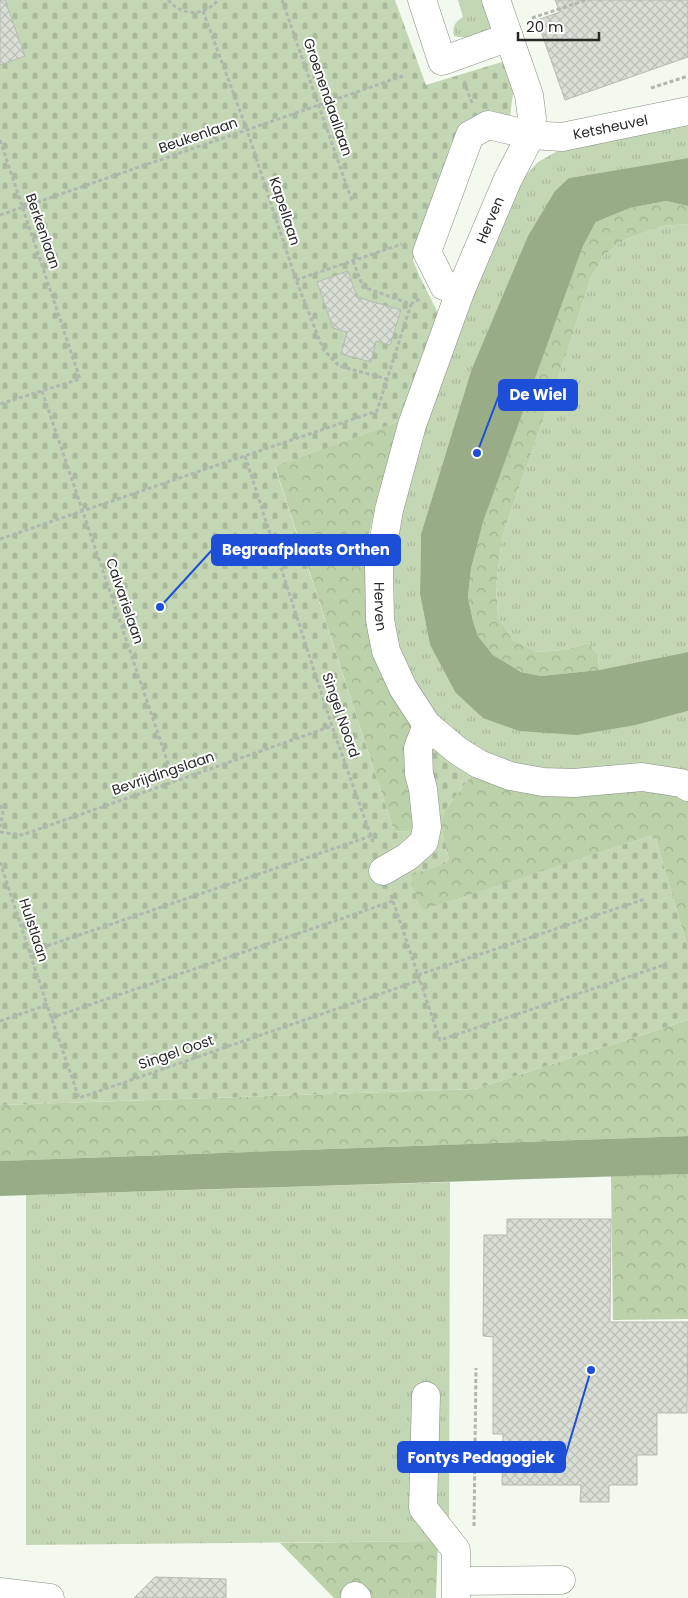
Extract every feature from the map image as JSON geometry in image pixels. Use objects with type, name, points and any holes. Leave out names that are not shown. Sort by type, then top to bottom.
[{"type":"street","points":[[422,0],[442,61],[457,56],[507,32]]},
{"type":"street","points":[[496,0],[529,95],[532,118],[531,135]]},
{"type":"street","name":"Ketsheuvel","points":[[488,125],[531,135],[562,137],[688,111]]},
{"type":"street","points":[[452,289],[427,252],[470,135],[488,125]]},
{"type":"street","name":"Herven","points":[[531,135],[452,289],[412,425],[389,510],[379,567],[380,620],[386,651],[403,688],[427,725],[458,751],[479,764],[510,776],[543,782],[574,783],[642,777],[681,783],[688,787]]},
{"type":"street","points":[[383,871],[407,857],[424,842],[427,827],[423,789],[419,774],[418,748],[427,725]]},
{"type":"street","points":[[426,1396],[423,1508],[456,1550],[457,1589],[561,1580]]},
{"type":"street","points":[[0,1592],[50,1598]]},
{"type":"path","points":[[168,0],[177,9],[190,13],[203,11],[213,6],[218,0]]},
{"type":"path","name":"Groenendaallaan","points":[[282,0],[352,201]]},
{"type":"path","points":[[507,32],[586,0]]},
{"type":"path","name":"Kapellaan","points":[[203,11],[247,130],[296,280],[323,349],[339,366],[387,379]]},
{"type":"path","points":[[457,56],[472,103],[488,125]]},
{"type":"path","name":"Beukenlaan","points":[[0,215],[403,76]]},
{"type":"path","name":"Berkenlaan","points":[[0,140],[80,379],[42,391]]},
{"type":"path","points":[[296,280],[434,233]]},
{"type":"path","points":[[353,261],[363,287],[411,304],[452,289]]},
{"type":"path","points":[[0,539],[376,411],[411,304]]},
{"type":"path","points":[[0,404],[42,391]]},
{"type":"path","name":"Calvarielaan","points":[[42,391],[174,781]]},
{"type":"path","name":"Singel Noord","points":[[245,456],[332,726],[440,1040],[667,964]]},
{"type":"path","name":"Bevrijdingslaan","points":[[0,832],[22,835],[332,726]]},
{"type":"path","points":[[0,805],[3,813],[0,827]]},
{"type":"path","points":[[29,952],[371,836]]},
{"type":"path","name":"Hulstlaan","points":[[0,862],[47,1005]]},
{"type":"path","points":[[418,975],[645,899]]},
{"type":"path","points":[[51,1018],[393,901]]},
{"type":"path","name":"Singel Oost","points":[[47,1005],[79,1098],[420,980]]},
{"type":"path","points":[[0,1021],[47,1005]]},
{"type":"path","points":[[456,1550],[474,1537],[476,1368]]},
{"type":"green space","points":[[0,0],[395,0],[426,85],[505,61],[513,93],[510,116],[466,125],[452,142],[415,247],[413,260],[440,317],[402,423],[395,423],[275,467],[394,831],[405,832],[417,827],[418,820],[405,777],[434,748],[473,773],[445,810],[441,824],[449,859],[445,864],[411,875],[410,884],[422,910],[650,836],[656,840],[688,949],[688,1020],[475,1089],[0,1105]]},
{"type":"green space","points":[[458,0],[482,0],[492,28],[469,37],[454,36],[453,30],[455,25],[463,17]]},
{"type":"green space","points":[[688,122],[688,158],[569,178],[471,371],[421,534],[420,594],[430,645],[455,692],[636,725],[688,711],[688,776],[544,772],[484,755],[454,732],[425,705],[410,682],[389,617],[395,511],[486,253],[522,179],[538,162],[561,149]]},
{"type":"green space","points":[[666,201],[688,206],[688,224],[663,226],[626,239],[605,254],[591,277],[570,343],[502,537],[496,586],[498,617],[513,640],[535,652],[563,650],[588,643],[598,655],[599,670],[541,676],[521,672],[493,655],[478,636],[473,621],[468,597],[471,569],[483,521],[583,246],[596,222],[630,208]]},
{"type":"green space","points":[[688,224],[688,652],[599,670],[598,655],[588,643],[563,650],[534,652],[513,640],[498,617],[496,586],[502,537],[570,343],[591,277],[605,254],[626,239],[663,226]]},
{"type":"green space","points":[[395,423],[402,423],[377,501],[368,538],[368,591],[434,748],[417,828],[405,832],[394,831],[275,466]]},
{"type":"green space","points":[[473,773],[641,786],[688,798],[688,949],[656,840],[650,836],[422,911],[410,884],[411,874],[445,864],[449,859],[440,824],[445,810]]},
{"type":"green space","points":[[688,1020],[688,1136],[0,1161],[0,1105],[475,1089]]},
{"type":"green space","points":[[688,1174],[688,1319],[613,1320],[611,1176]]},
{"type":"green space","points":[[450,1182],[449,1541],[26,1545],[26,1195]]},
{"type":"green space","points":[[438,1541],[436,1598],[334,1598],[280,1543]]},
{"type":"shaded area","points":[[688,158],[688,206],[666,201],[630,208],[596,222],[583,246],[483,522],[471,569],[468,597],[478,636],[493,655],[521,672],[541,676],[599,670],[688,652],[688,711],[636,725],[577,735],[519,731],[483,718],[455,692],[430,645],[420,594],[421,534],[471,371],[528,236],[555,191],[569,178]]},
{"type":"shaded area","points":[[688,1136],[688,1174],[0,1196],[0,1161]]},
{"type":"building","points":[[0,0],[5,0],[25,56],[0,65]]},
{"type":"building","points":[[555,0],[688,0],[688,57],[565,100],[537,20],[560,12]]},
{"type":"building","points":[[348,271],[357,297],[401,310],[390,345],[376,341],[371,362],[341,354],[347,332],[333,328],[317,282]]},
{"type":"building","points":[[507,1219],[611,1219],[610,1322],[688,1322],[687,1413],[657,1413],[657,1455],[637,1455],[637,1485],[609,1485],[609,1502],[580,1502],[581,1485],[502,1485],[503,1434],[493,1434],[493,1337],[483,1336],[484,1235],[507,1235]]},
{"type":"building","points":[[155,1577],[226,1579],[226,1598],[134,1598]]},
{"type":"place","name":"De Wiel","points":[[477,453]]},
{"type":"place","name":"Begraafplaats Orthen","points":[[160,607]]},
{"type":"place","name":"Fontys Pedagogiek","points":[[591,1370]]}]
